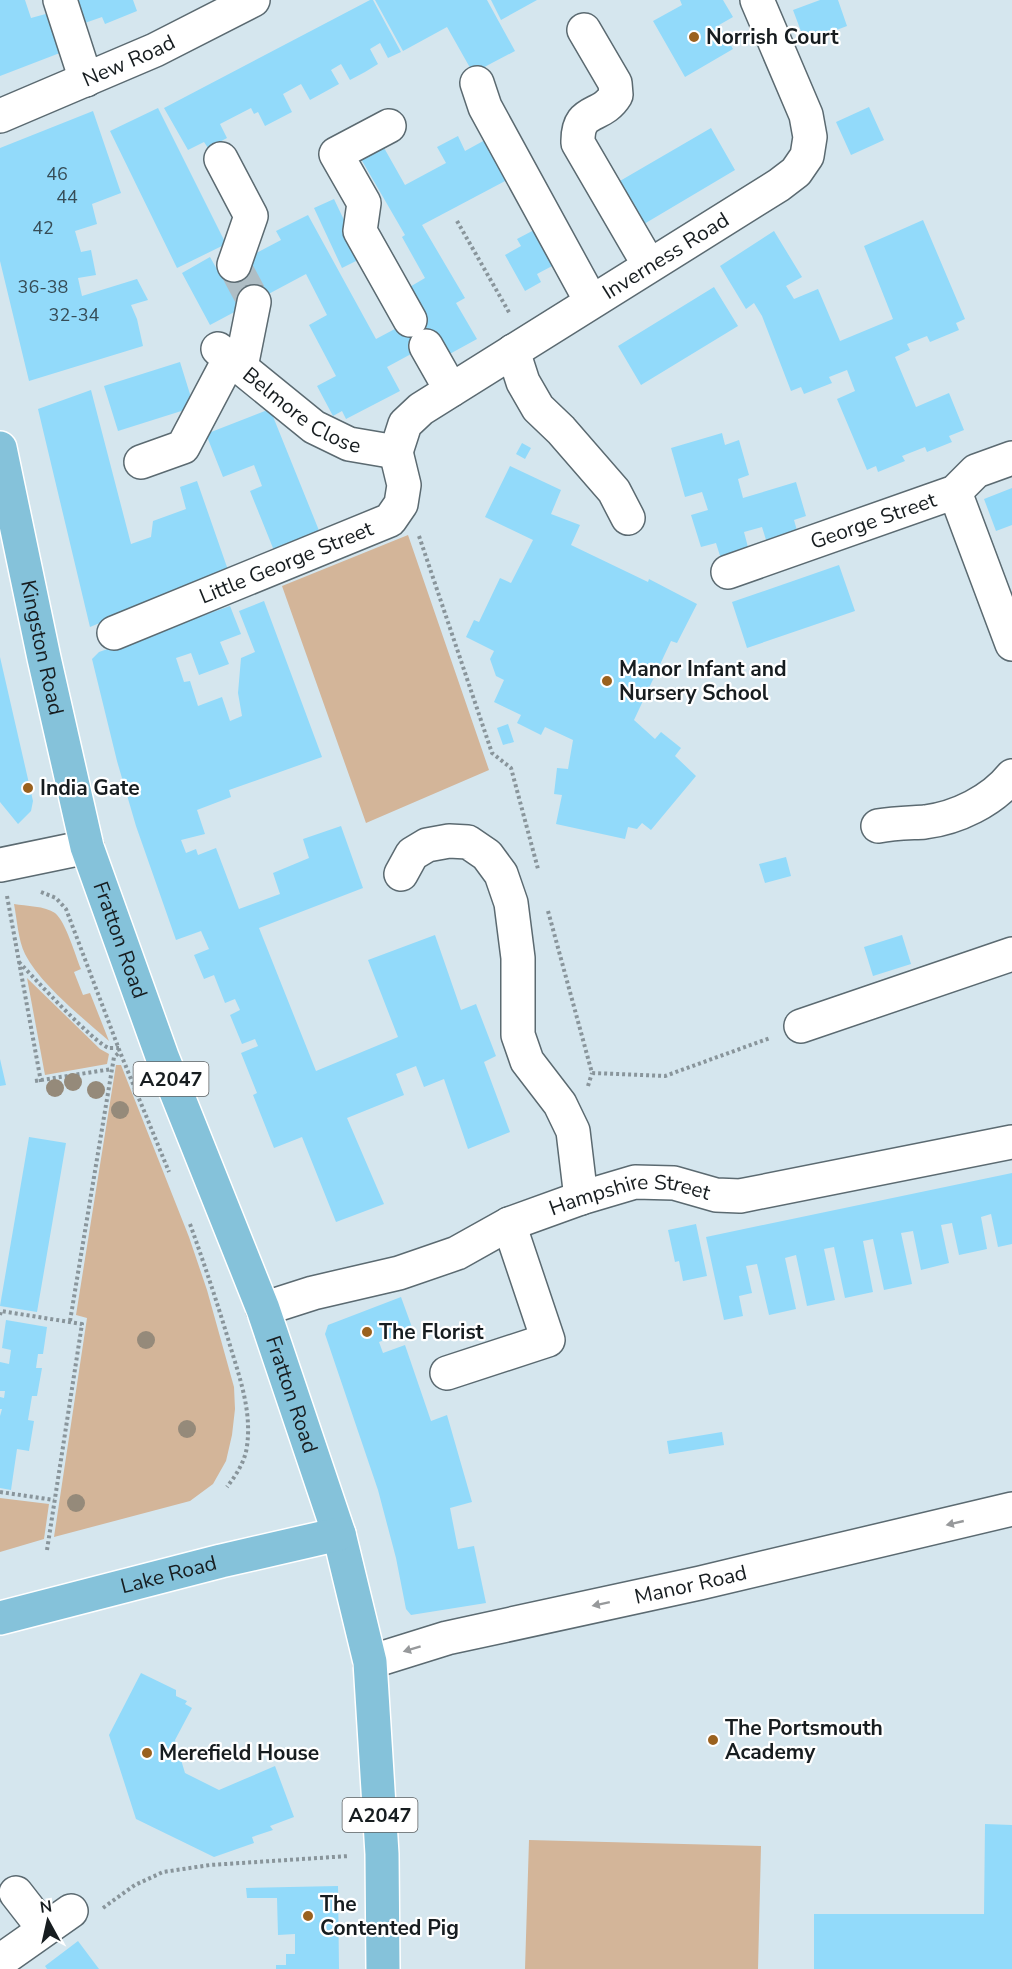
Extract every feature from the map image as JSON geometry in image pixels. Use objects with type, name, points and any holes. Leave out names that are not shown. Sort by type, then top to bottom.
[{"type":"main road","name":"Kingston Road","points":[[0,448],[87,847]]},
{"type":"main road","name":"Fratton Road","points":[[87,847],[163,1059],[263,1309],[339,1534],[370,1662],[382,1854],[383,1969]]},
{"type":"main road","name":"Lake Road","points":[[0,1618],[221,1561],[339,1534]]},
{"type":"street","points":[[60,0],[86,80]]},
{"type":"street","name":"New Road","points":[[0,116],[155,50],[253,0]]},
{"type":"street","name":"Inverness Road","points":[[396,452],[405,424],[421,409],[779,185],[796,172],[807,156],[810,137],[806,115],[757,0]]},
{"type":"street","points":[[584,30],[615,83],[616,95],[611,104],[583,119],[578,129],[578,143],[649,265]]},
{"type":"street","points":[[477,83],[485,106],[591,301]]},
{"type":"street","points":[[388,126],[336,154],[364,203],[360,231],[451,390]]},
{"type":"street","points":[[221,159],[251,216],[234,265]]},
{"type":"street","points":[[141,462],[183,447],[230,358],[254,302]]},
{"type":"street","points":[[520,346],[523,382],[538,408],[561,430],[614,491],[628,518]]},
{"type":"street","name":"Belmore Close","points":[[230,358],[314,427],[349,444],[396,452]]},
{"type":"street","points":[[396,452],[404,485],[401,504]]},
{"type":"street","name":"George Street","points":[[728,572],[955,492],[976,471],[1012,458]]},
{"type":"street","points":[[955,492],[1012,644]]},
{"type":"street","name":"Little George Street","points":[[114,633],[390,520],[401,504]]},
{"type":"street","points":[[878,826],[891,823],[927,822],[969,810],[1004,786],[1012,776]]},
{"type":"street","points":[[401,874],[412,854],[426,845],[449,841],[468,842],[487,855],[501,874],[511,903],[518,958],[518,1035],[527,1061],[560,1104],[573,1131],[581,1198]]},
{"type":"street","points":[[8,883],[87,847]]},
{"type":"street","points":[[801,1026],[1012,954]]},
{"type":"street","name":"Hampshire Street","points":[[263,1309],[313,1293],[399,1273],[447,1256],[509,1224],[581,1198],[635,1182],[674,1183],[716,1194],[740,1196],[1012,1142]]},
{"type":"street","points":[[447,1373],[548,1340],[509,1224]]},
{"type":"street","name":"Manor Road","points":[[370,1662],[447,1638],[700,1583],[1012,1509]]},
{"type":"street","points":[[16,1893],[44,1929]]},
{"type":"street","points":[[0,1961],[71,1911]]},
{"type":"path","points":[[457,221],[520,346]]},
{"type":"path","points":[[401,504],[421,539],[492,753],[511,768],[540,880]]},
{"type":"path","points":[[0,896],[8,883]]},
{"type":"path","points":[[8,883],[19,962],[41,1082]]},
{"type":"path","points":[[35,890],[56,898],[66,909],[119,1050],[171,1177]]},
{"type":"path","points":[[546,903],[592,1073],[665,1076],[801,1026]]},
{"type":"path","points":[[19,962],[103,1044],[119,1050]]},
{"type":"path","points":[[70,1321],[114,1057],[119,1050]]},
{"type":"path","points":[[35,1081],[41,1082],[112,1069]]},
{"type":"path","points":[[188,1219],[209,1276],[245,1396],[249,1424],[247,1448],[240,1470],[227,1487]]},
{"type":"path","points":[[0,1315],[1,1311],[82,1324],[47,1550]]},
{"type":"path","points":[[0,1492],[54,1500]]},
{"type":"path","points":[[71,1911],[83,1923],[135,1885],[163,1872],[210,1865],[382,1854]]},
{"type":"shaded area","points":[[408,535],[489,770],[366,823],[282,586]]},
{"type":"shaded area","points":[[14,904],[46,909],[59,917],[81,969],[74,972],[83,995],[90,993],[109,1041],[63,1000],[32,966],[21,942]]},
{"type":"shaded area","points":[[27,978],[100,1049],[109,1054],[107,1064],[45,1075]]},
{"type":"shaded area","points":[[116,1065],[121,1065],[189,1237],[207,1290],[234,1387],[235,1409],[232,1435],[226,1461],[213,1484],[190,1501],[54,1537],[87,1318],[76,1315]]},
{"type":"shaded area","points":[[0,1498],[49,1504],[44,1539],[0,1552]]},
{"type":"shaded area","points":[[529,1840],[761,1846],[758,1969],[525,1969]]},
{"type":"building","points":[[0,0],[25,0],[31,18],[53,12],[65,51],[0,76]]},
{"type":"building","points":[[72,0],[133,0],[137,11],[105,24],[102,17],[82,24]]},
{"type":"building","points":[[373,0],[401,52],[388,58],[380,43],[370,49],[378,64],[365,72],[350,80],[341,64],[331,70],[339,84],[310,100],[301,84],[283,94],[292,112],[265,126],[258,112],[254,114],[251,108],[220,124],[227,138],[208,148],[204,142],[188,150],[164,108]]},
{"type":"building","points":[[375,0],[487,0],[515,51],[473,73],[447,27],[403,51]]},
{"type":"building","points":[[491,0],[537,0],[501,20]]},
{"type":"building","name":"Norrish Court","points":[[680,0],[723,0],[733,17],[719,25],[733,49],[685,77],[653,21],[682,5]]},
{"type":"building","points":[[820,0],[838,0],[847,26],[805,42],[793,10]]},
{"type":"building","points":[[869,107],[884,140],[851,155],[836,122]]},
{"type":"building","points":[[158,108],[226,244],[177,268],[110,131]]},
{"type":"building","points":[[93,111],[121,193],[92,204],[97,224],[75,231],[81,252],[91,250],[96,275],[78,278],[82,296],[137,279],[148,300],[131,305],[137,319],[143,346],[29,381],[0,261],[0,148]]},
{"type":"building","points":[[711,128],[735,170],[639,227],[613,185]]},
{"type":"building","points":[[458,136],[465,151],[485,140],[507,180],[422,225],[465,298],[456,303],[477,339],[446,356],[437,340],[387,367],[400,391],[346,419],[342,411],[333,416],[317,386],[336,376],[309,325],[327,315],[306,274],[210,325],[182,273],[210,257],[219,273],[281,240],[276,231],[308,215],[376,339],[423,314],[408,288],[425,278],[402,237],[405,235],[361,159],[383,146],[405,185],[446,163],[437,147]]},
{"type":"building","points":[[334,199],[362,258],[342,268],[314,208]]},
{"type":"building","points":[[923,220],[965,319],[956,323],[959,330],[930,342],[927,336],[907,344],[910,350],[895,357],[916,407],[949,393],[964,430],[949,436],[952,442],[927,452],[925,447],[902,456],[905,461],[878,472],[876,466],[867,470],[837,399],[855,391],[847,370],[829,377],[832,383],[804,394],[801,387],[791,391],[762,316],[754,303],[746,309],[720,266],[774,231],[802,277],[786,286],[794,299],[818,289],[840,341],[893,319],[864,246]]},
{"type":"building","points":[[534,230],[554,265],[537,274],[541,282],[525,291],[505,255],[521,246],[517,239]]},
{"type":"building","points":[[714,287],[738,326],[641,385],[618,346]]},
{"type":"building","points":[[180,362],[194,407],[118,431],[104,386]]},
{"type":"building","points":[[91,390],[131,544],[151,537],[153,521],[186,509],[180,487],[197,481],[228,570],[90,627],[38,409]]},
{"type":"building","points":[[270,409],[320,533],[275,553],[250,491],[262,486],[254,465],[223,477],[206,434]]},
{"type":"building","points":[[722,433],[725,445],[739,440],[749,475],[738,479],[743,498],[796,482],[806,516],[794,520],[798,534],[767,543],[762,527],[744,532],[749,551],[721,559],[716,543],[701,547],[691,515],[708,510],[702,492],[685,497],[671,448]]},
{"type":"building","points":[[522,443],[531,448],[525,459],[516,454]]},
{"type":"building","points":[[510,466],[561,490],[551,514],[580,525],[571,545],[648,582],[649,579],[697,604],[677,643],[671,641],[634,720],[655,739],[661,732],[681,748],[675,756],[696,776],[651,830],[642,823],[637,829],[628,827],[625,839],[556,824],[562,795],[554,794],[557,768],[568,769],[573,740],[545,727],[541,735],[517,723],[521,715],[494,702],[504,680],[496,676],[490,659],[494,651],[466,637],[474,620],[479,622],[500,578],[511,583],[533,540],[485,517]]},
{"type":"building","points":[[1012,488],[1012,525],[996,531],[984,499]]},
{"type":"building","points":[[839,565],[855,611],[747,648],[732,602]]},
{"type":"building","points":[[264,601],[322,757],[229,790],[231,797],[197,810],[205,834],[181,840],[186,853],[196,849],[198,855],[216,848],[239,909],[280,894],[273,873],[309,858],[303,839],[341,826],[363,888],[259,928],[316,1071],[398,1037],[368,960],[435,935],[461,1010],[476,1004],[496,1056],[484,1062],[510,1132],[468,1149],[444,1079],[424,1087],[416,1066],[396,1074],[404,1095],[347,1118],[384,1204],[336,1222],[302,1137],[274,1148],[253,1095],[257,1093],[241,1053],[258,1046],[255,1039],[242,1044],[230,1015],[240,1010],[235,999],[225,1003],[214,975],[204,979],[194,955],[209,949],[201,931],[176,940],[136,826],[117,761],[92,659],[99,652],[230,606],[241,634],[220,642],[229,664],[199,675],[191,653],[176,658],[184,682],[190,681],[198,706],[222,697],[230,721],[242,716],[238,693],[241,658],[255,652],[239,611]]},
{"type":"building","points":[[0,657],[33,801],[31,811],[18,824],[0,802]]},
{"type":"building","points":[[508,724],[514,742],[503,745],[497,728]]},
{"type":"building","points":[[786,857],[791,876],[765,883],[759,864]]},
{"type":"building","points":[[902,935],[911,964],[873,976],[864,947]]},
{"type":"building","points":[[0,1059],[6,1085],[0,1086]]},
{"type":"building","points":[[29,1137],[66,1143],[37,1312],[0,1306]]},
{"type":"building","points":[[1012,1173],[1012,1244],[998,1247],[991,1214],[981,1217],[987,1249],[959,1255],[952,1223],[941,1225],[949,1263],[921,1270],[913,1231],[901,1233],[912,1284],[884,1290],[873,1239],[863,1241],[873,1292],[845,1298],[834,1247],[824,1249],[835,1300],[807,1306],[796,1255],[785,1258],[796,1309],[769,1315],[757,1264],[746,1266],[752,1293],[739,1296],[743,1316],[724,1320],[706,1237]]},
{"type":"building","points":[[696,1224],[707,1276],[683,1281],[679,1261],[675,1262],[668,1230]]},
{"type":"building","points":[[401,1297],[413,1330],[379,1342],[383,1353],[405,1345],[431,1421],[447,1415],[472,1502],[450,1508],[458,1549],[474,1546],[486,1603],[411,1615],[406,1609],[396,1558],[378,1490],[325,1334],[328,1325]]},
{"type":"building","points":[[6,1320],[47,1327],[43,1354],[38,1354],[36,1368],[42,1368],[37,1396],[32,1396],[28,1420],[34,1421],[29,1451],[17,1449],[11,1490],[0,1488],[0,1416],[2,1409],[0,1409],[0,1397],[4,1398],[5,1391],[0,1391],[0,1362],[9,1364],[11,1350],[2,1348]]},
{"type":"building","points":[[722,1432],[724,1445],[669,1454],[667,1441]]},
{"type":"building","name":"Merefield House","points":[[141,1673],[176,1690],[176,1696],[187,1701],[185,1704],[192,1708],[175,1740],[185,1773],[219,1790],[275,1766],[294,1817],[270,1826],[273,1830],[252,1837],[254,1843],[214,1857],[136,1819],[109,1735]]},
{"type":"building","points":[[985,1824],[1012,1825],[1012,1969],[814,1969],[814,1914],[984,1914]]},
{"type":"building","name":"The Contented Pig","points":[[338,1886],[339,1969],[276,1969],[276,1965],[286,1965],[286,1954],[295,1954],[295,1934],[278,1935],[277,1898],[247,1898],[246,1888]]},
{"type":"building","points":[[78,1941],[99,1969],[47,1969],[45,1966]]},
{"type":"tunnel","points":[[234,265],[254,302]]},
{"type":"place","name":"Norrish Court","points":[[694,37]]},
{"type":"place","name":"Manor Infant and Nursery School","points":[[607,681]]},
{"type":"place","name":"India Gate","points":[[28,788]]},
{"type":"place","name":"The Florist","points":[[367,1332]]},
{"type":"place","name":"The Portsmouth Academy","points":[[713,1740]]},
{"type":"place","name":"Merefield House","points":[[147,1753]]},
{"type":"place","name":"The Contented Pig","points":[[308,1916]]}]
